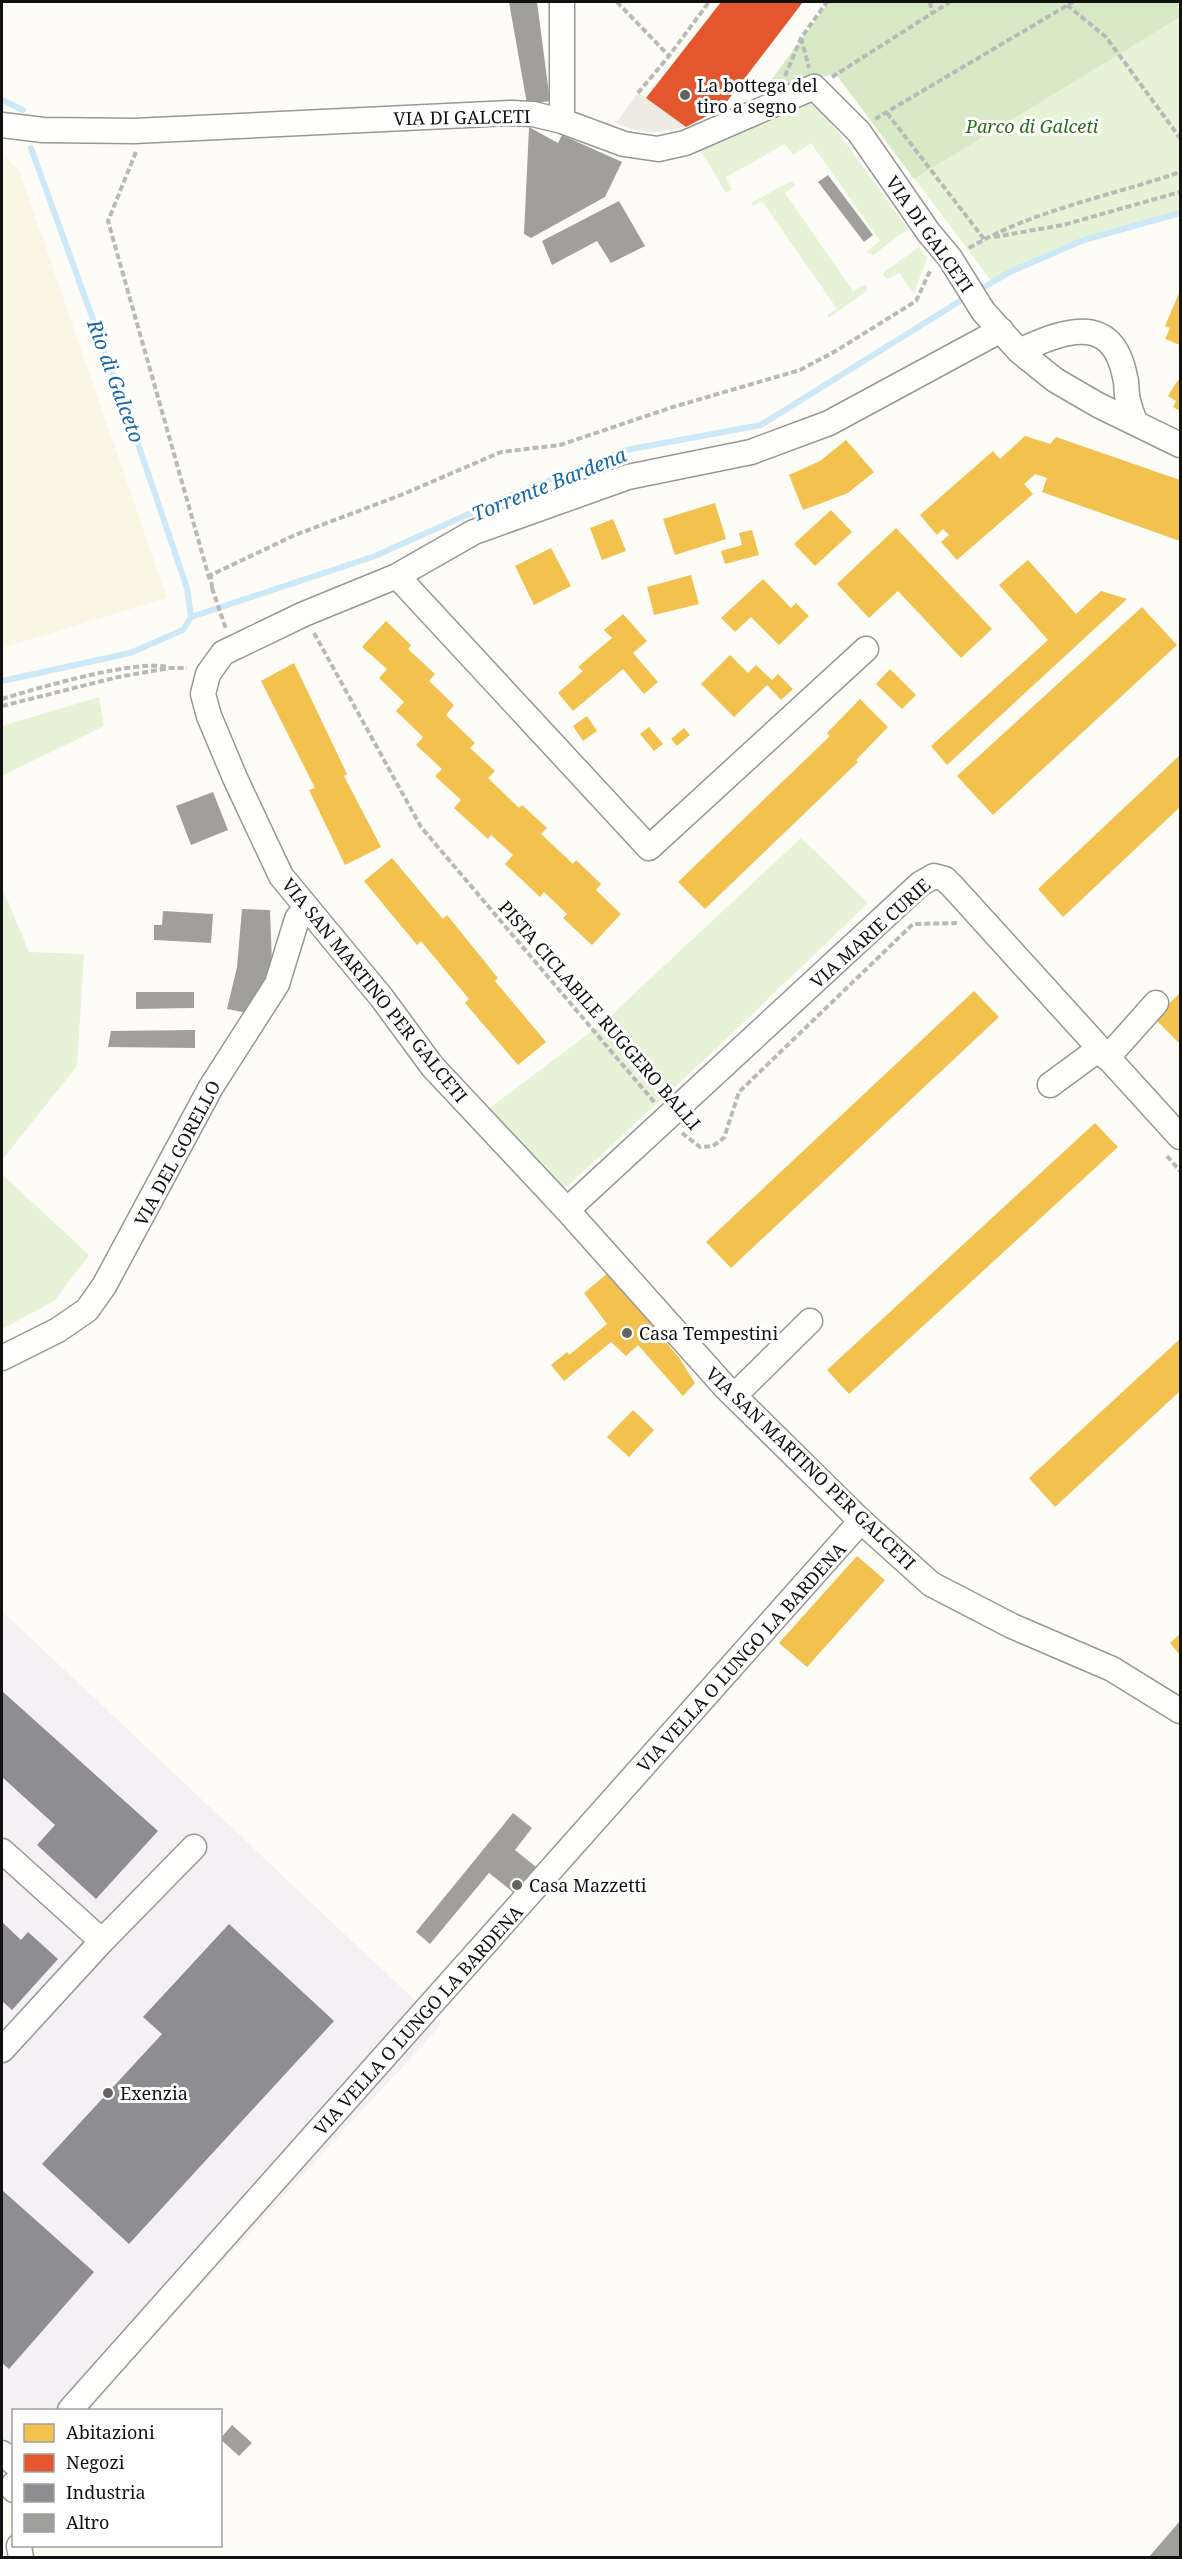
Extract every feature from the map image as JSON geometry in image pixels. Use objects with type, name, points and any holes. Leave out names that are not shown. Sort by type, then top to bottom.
[{"type":"street","points":[[562,2],[562,121]]},
{"type":"street","name":"VIA DI GALCETI","points":[[2,125],[43,130],[134,131],[511,113],[533,114],[562,121],[624,144],[658,149],[685,143],[814,87],[859,132],[929,233],[950,258],[984,311],[1018,351],[1055,380],[1098,405],[1180,445]]},
{"type":"street","name":"VIA SAN MARTINO PER GALCETI","points":[[1001,330],[829,423],[751,452],[628,477],[474,532],[397,576],[304,614],[223,653],[208,674],[203,694],[209,716],[235,778],[281,876],[381,998],[432,1066],[567,1210],[734,1396],[861,1521],[931,1584],[1012,1626],[1112,1669],[1180,1711]]},
{"type":"street","points":[[1018,351],[1065,332],[1080,330],[1095,334],[1111,345],[1120,359],[1135,422]]},
{"type":"street","points":[[397,576],[649,848],[866,649]]},
{"type":"street","name":"VIA MARIE CURIE","points":[[567,1210],[920,884],[934,876],[945,879],[953,887],[1103,1053],[1173,1145]]},
{"type":"street","name":"VIA DEL GORELLO","points":[[2,1358],[58,1330],[78,1317],[87,1310],[104,1286],[212,1087],[277,984],[297,919],[305,907]]},
{"type":"street","points":[[1050,1085],[1103,1053],[1156,1003]]},
{"type":"street","points":[[734,1396],[810,1321]]},
{"type":"street","name":"VIA VELLA O LUNGO LA BARDENA","points":[[71,2409],[861,1521]]},
{"type":"street","points":[[2,2050],[102,1941],[194,1847]]},
{"type":"street","points":[[2,1851],[102,1941]]},
{"type":"path","points":[[617,2],[669,56]]},
{"type":"path","points":[[638,93],[709,2]]},
{"type":"path","points":[[772,106],[801,38],[827,2]]},
{"type":"path","points":[[930,2],[932,12]]},
{"type":"path","points":[[801,38],[814,87],[950,2]]},
{"type":"path","points":[[859,132],[887,112],[1073,2]]},
{"type":"path","points":[[1067,5],[1106,37],[1180,138]]},
{"type":"path","points":[[887,112],[984,239]]},
{"type":"path","points":[[134,131],[138,146],[108,221],[212,588],[229,637]]},
{"type":"path","points":[[984,239],[1044,215],[1180,172]]},
{"type":"path","points":[[984,239],[1062,225],[1180,192]]},
{"type":"path","points":[[212,588],[211,575],[285,540],[501,452],[560,445],[673,407],[800,370],[834,352],[916,301],[930,270],[950,258]]},
{"type":"path","name":"PISTA CICLABILE RUGGERO BALLI","points":[[304,614],[421,827],[668,1119],[688,1140],[700,1147],[713,1146],[724,1138],[739,1092],[913,924],[957,922],[964,931]]},
{"type":"path","points":[[2,699],[49,685],[148,664],[170,668]]},
{"type":"path","points":[[2,706],[42,694],[170,668],[194,667]]},
{"type":"path","points":[[1173,1145],[1180,1171]]},
{"type":"shaded area","points":[[638,93],[686,127],[652,133],[634,130],[616,123]]},
{"type":"shaded area","points":[[2,153],[19,170],[167,598],[2,648]]},
{"type":"shaded area","points":[[2,1611],[441,2025],[87,2409],[12,2409],[12,2478],[2,2468]]},
{"type":"green space","points":[[829,2],[1180,2],[1180,17],[914,179],[836,74],[766,87]]},
{"type":"green space","name":"Parco di Galceti","points":[[1180,2],[1180,213],[1084,240],[992,282],[836,74]]},
{"type":"green space","points":[[810,104],[822,110],[908,229],[873,255],[866,252],[880,241],[811,143],[793,155],[785,144],[726,177],[732,190],[726,193],[701,151]]},
{"type":"green space","points":[[792,181],[795,185],[785,193],[853,291],[865,285],[868,290],[829,318],[827,315],[837,309],[762,201],[753,206],[751,203]]},
{"type":"green space","points":[[919,247],[927,258],[914,293],[899,273],[887,279],[883,275]]},
{"type":"green space","points":[[99,697],[104,726],[2,776],[2,726]]},
{"type":"green space","points":[[801,838],[868,903],[716,1049],[562,1191],[487,1110],[604,1022]]},
{"type":"green space","points":[[2,887],[29,952],[84,954],[77,1066],[2,1160]]},
{"type":"green space","points":[[2,1174],[89,1255],[54,1301],[2,1329]]},
{"type":"building: Abitazioni","points":[[1180,291],[1180,345],[1165,339],[1170,328],[1165,326]]},
{"type":"building: Abitazioni","points":[[1178,380],[1180,381],[1180,411],[1173,407],[1176,401],[1168,396]]},
{"type":"building: Abitazioni","points":[[1025,436],[1050,444],[1056,437],[1180,480],[1180,541],[1042,492],[1047,478],[1035,474],[1024,484],[1033,494],[957,560],[941,542],[949,535],[943,529],[937,535],[920,515],[993,451],[1000,459]]},
{"type":"building: Abitazioni","points":[[846,440],[874,472],[848,493],[803,510],[789,475],[820,461]]},
{"type":"building: Abitazioni","points":[[715,503],[726,539],[675,555],[663,519]]},
{"type":"building: Abitazioni","points":[[831,510],[852,532],[815,566],[794,544]]},
{"type":"building: Abitazioni","points":[[613,519],[626,551],[602,560],[590,528]]},
{"type":"building: Abitazioni","points":[[896,528],[992,629],[961,658],[898,591],[869,618],[837,584]]},
{"type":"building: Abitazioni","points":[[752,530],[759,555],[725,564],[721,551],[742,545],[739,533]]},
{"type":"building: Abitazioni","points":[[551,548],[571,586],[534,605],[515,566]]},
{"type":"building: Abitazioni","points":[[1028,560],[1076,614],[1101,591],[1127,599],[947,765],[931,746],[1048,640],[999,585]]},
{"type":"building: Abitazioni","points":[[691,575],[699,604],[654,615],[647,587]]},
{"type":"building: Abitazioni","points":[[763,579],[791,608],[796,603],[809,616],[779,645],[751,617],[735,632],[721,618]]},
{"type":"building: Abitazioni","points":[[1142,607],[1177,645],[993,815],[957,776]]},
{"type":"building: Abitazioni","points":[[623,614],[647,641],[633,653],[658,682],[644,694],[623,669],[573,711],[558,693],[583,671],[578,667],[612,638],[604,630]]},
{"type":"building: Abitazioni","points":[[386,621],[411,645],[408,649],[435,674],[429,681],[454,705],[446,715],[475,743],[470,748],[495,771],[488,778],[519,808],[522,805],[547,828],[541,834],[573,864],[576,860],[601,884],[596,890],[621,914],[592,945],[563,918],[567,914],[544,892],[540,897],[505,864],[513,855],[491,835],[488,839],[454,808],[461,800],[435,776],[442,769],[416,745],[423,737],[396,711],[404,702],[379,678],[387,669],[362,647]]},
{"type":"building: Abitazioni","points":[[730,655],[748,673],[756,665],[772,680],[778,674],[793,689],[781,700],[767,685],[734,717],[701,684]]},
{"type":"building: Abitazioni","points":[[294,663],[347,774],[344,776],[381,847],[345,865],[309,790],[315,788],[261,681]]},
{"type":"building: Abitazioni","points":[[890,669],[916,695],[902,709],[876,684]]},
{"type":"building: Abitazioni","points":[[860,699],[888,727],[856,760],[858,762],[705,909],[678,882],[830,736],[827,733]]},
{"type":"building: Abitazioni","points":[[587,716],[597,731],[583,741],[573,726]]},
{"type":"building: Abitazioni","points":[[649,727],[663,744],[654,751],[640,734]]},
{"type":"building: Abitazioni","points":[[684,728],[690,735],[677,746],[671,739]]},
{"type":"building: Abitazioni","points":[[1180,755],[1180,807],[1063,917],[1038,889]]},
{"type":"building: Abitazioni","points":[[392,858],[443,919],[447,915],[498,978],[495,981],[546,1042],[518,1065],[465,1003],[469,999],[421,941],[417,945],[364,881]]},
{"type":"building: Abitazioni","points":[[974,991],[999,1017],[731,1268],[706,1242]]},
{"type":"building: Abitazioni","points":[[1180,993],[1180,1042],[1179,1043],[1154,1018]]},
{"type":"building: Abitazioni","points":[[1095,1123],[1118,1147],[849,1394],[827,1370]]},
{"type":"building: Abitazioni","name":"Casa Tempestini","points":[[609,1272],[680,1359],[695,1383],[683,1396],[638,1345],[626,1356],[611,1342],[564,1381],[551,1365],[567,1352],[569,1355],[607,1324],[584,1293]]},
{"type":"building: Abitazioni","points":[[1180,1339],[1180,1391],[1055,1507],[1029,1478]]},
{"type":"building: Abitazioni","points":[[633,1410],[654,1430],[629,1457],[607,1437]]},
{"type":"building: Abitazioni","points":[[857,1556],[885,1580],[807,1667],[779,1643]]},
{"type":"building: Abitazioni","points":[[1180,1634],[1180,1655],[1170,1643]]},
{"type":"building: Negozi","points":[[721,2],[803,2],[722,108],[686,127],[646,98]]},
{"type":"building: Industria","points":[[2,1691],[158,1831],[96,1899],[37,1845],[55,1825],[2,1777]]},
{"type":"building: Industria","points":[[2,1922],[21,1940],[28,1932],[58,1959],[12,2010],[2,2001]]},
{"type":"building: Industria","points":[[229,1924],[334,2021],[129,2244],[42,2164],[162,2034],[143,2017]]},
{"type":"building: Industria","points":[[2,2190],[94,2272],[9,2369],[2,2363]]},
{"type":"building: Altro","points":[[509,2],[537,2],[550,101],[527,104]]},
{"type":"building: Altro","points":[[529,127],[558,143],[562,135],[622,162],[605,197],[531,238],[524,234]]},
{"type":"building: Altro","points":[[828,175],[873,235],[864,242],[818,182]]},
{"type":"building: Altro","points":[[619,201],[645,246],[611,263],[597,241],[552,265],[542,241]]},
{"type":"building: Altro","points":[[213,792],[228,830],[191,845],[176,806]]},
{"type":"building: Altro","points":[[242,909],[270,910],[272,964],[253,1014],[227,1009],[237,967]]},
{"type":"building: Altro","points":[[163,911],[213,914],[211,943],[154,940],[154,925],[162,925]]},
{"type":"building: Altro","points":[[136,992],[194,992],[194,1008],[136,1009]]},
{"type":"building: Altro","points":[[195,1030],[195,1048],[108,1047],[111,1031]]},
{"type":"building: Altro","name":"Casa Mazzetti","points":[[513,1813],[532,1828],[515,1850],[541,1871],[519,1897],[489,1873],[430,1944],[416,1932]]},
{"type":"building: Altro","points":[[232,2425],[252,2443],[239,2456],[222,2441],[222,2437]]},
{"type":"building: Altro","points":[[1180,2521],[1180,2558],[1148,2558]]},
{"type":"waterway","name":"Rio di Galceto","points":[[2,100],[23,110]]},
{"type":"waterway","name":"Rio di Galceto","points":[[31,148],[138,444],[187,588],[191,617]]},
{"type":"waterway","name":"Torrente Bardena","points":[[977,291],[1012,271],[1084,240],[1180,213]]},
{"type":"waterway","name":"Torrente Bardena","points":[[2,681],[130,653],[183,630],[191,617],[375,556],[509,496],[626,450],[761,425],[968,296]]},
{"type":"place","name":"La bottega del tiro a segno","points":[[685,95]]},
{"type":"place","name":"Casa Tempestini","points":[[627,1333]]},
{"type":"place","name":"Casa Mazzetti","points":[[517,1885]]},
{"type":"place","name":"Exenzia","points":[[108,2093]]}]
